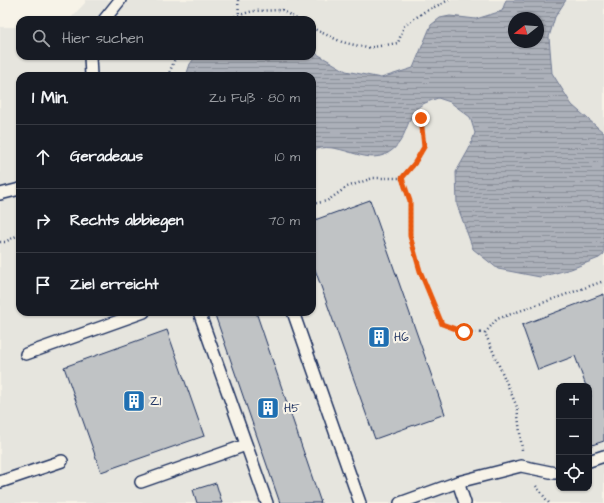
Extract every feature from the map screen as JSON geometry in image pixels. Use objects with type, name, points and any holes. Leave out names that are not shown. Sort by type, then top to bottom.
[{"type":"lane","points":[[107,16],[120,0]]},
{"type":"lane","points":[[90,60],[91,72]]},
{"type":"lane","points":[[0,194],[16,190]]},
{"type":"lane","points":[[26,354],[133,316]]},
{"type":"lane","points":[[200,316],[267,503]]},
{"type":"lane","points":[[295,316],[360,503]]},
{"type":"lane","points":[[141,482],[246,445]]},
{"type":"lane","points":[[592,460],[604,456]]},
{"type":"lane","points":[[0,482],[62,461]]},
{"type":"lane","points":[[400,503],[458,482],[521,466],[556,473]]},
{"type":"lane","points":[[458,482],[465,503]]},
{"type":"path","points":[[238,0],[239,15]]},
{"type":"path","points":[[316,30],[342,42],[367,48],[398,43],[404,26],[424,12],[449,0]]},
{"type":"path","points":[[236,16],[253,11],[282,10],[292,16]]},
{"type":"path","points":[[170,72],[174,60]]},
{"type":"path","points":[[316,203],[327,201],[347,187],[373,178],[402,178],[414,164],[424,147],[421,118]]},
{"type":"path","points":[[402,178],[410,201],[410,236],[420,271],[442,324],[464,332],[484,333],[497,319],[604,281]]},
{"type":"path","points":[[0,242],[6,242],[16,236]]},
{"type":"path","points":[[484,333],[517,407],[522,442],[521,466]]},
{"type":"shaded area","points":[[85,0],[604,0],[604,503],[0,503],[0,27],[16,27],[16,60],[316,60],[316,16],[73,16],[85,3]]},
{"type":"shaded area","points":[[506,0],[566,0],[555,17],[549,37],[552,73],[572,105],[604,133],[604,254],[599,258],[571,269],[540,277],[498,269],[473,249],[457,205],[456,172],[469,149],[475,133],[470,117],[450,102],[438,98],[416,109],[404,134],[394,149],[379,156],[370,157],[331,148],[316,150],[316,72],[187,72],[193,60],[316,60],[316,53],[346,71],[381,78],[413,68],[431,25],[440,18],[450,16],[476,19],[502,11]]},
{"type":"building","name":"H6","points":[[370,200],[445,414],[375,439],[316,272],[316,220]]},
{"type":"building","points":[[604,294],[604,441],[592,445],[592,383],[585,383],[575,356],[538,370],[522,325]]},
{"type":"building","name":"H5","points":[[215,316],[257,316],[321,503],[280,503]]},
{"type":"building","name":"Z1","points":[[167,330],[204,436],[101,472],[64,367]]},
{"type":"building","points":[[216,483],[222,503],[197,503],[193,490]]},
{"type":"place","name":"H6","points":[[379,337]]},
{"type":"place","name":"Z1","points":[[134,401]]},
{"type":"place","name":"H5","points":[[268,408]]},
{"type":"route","points":[[421,118],[424,147],[414,164],[402,178],[410,201],[410,236],[420,271],[442,324],[464,332]]}]
